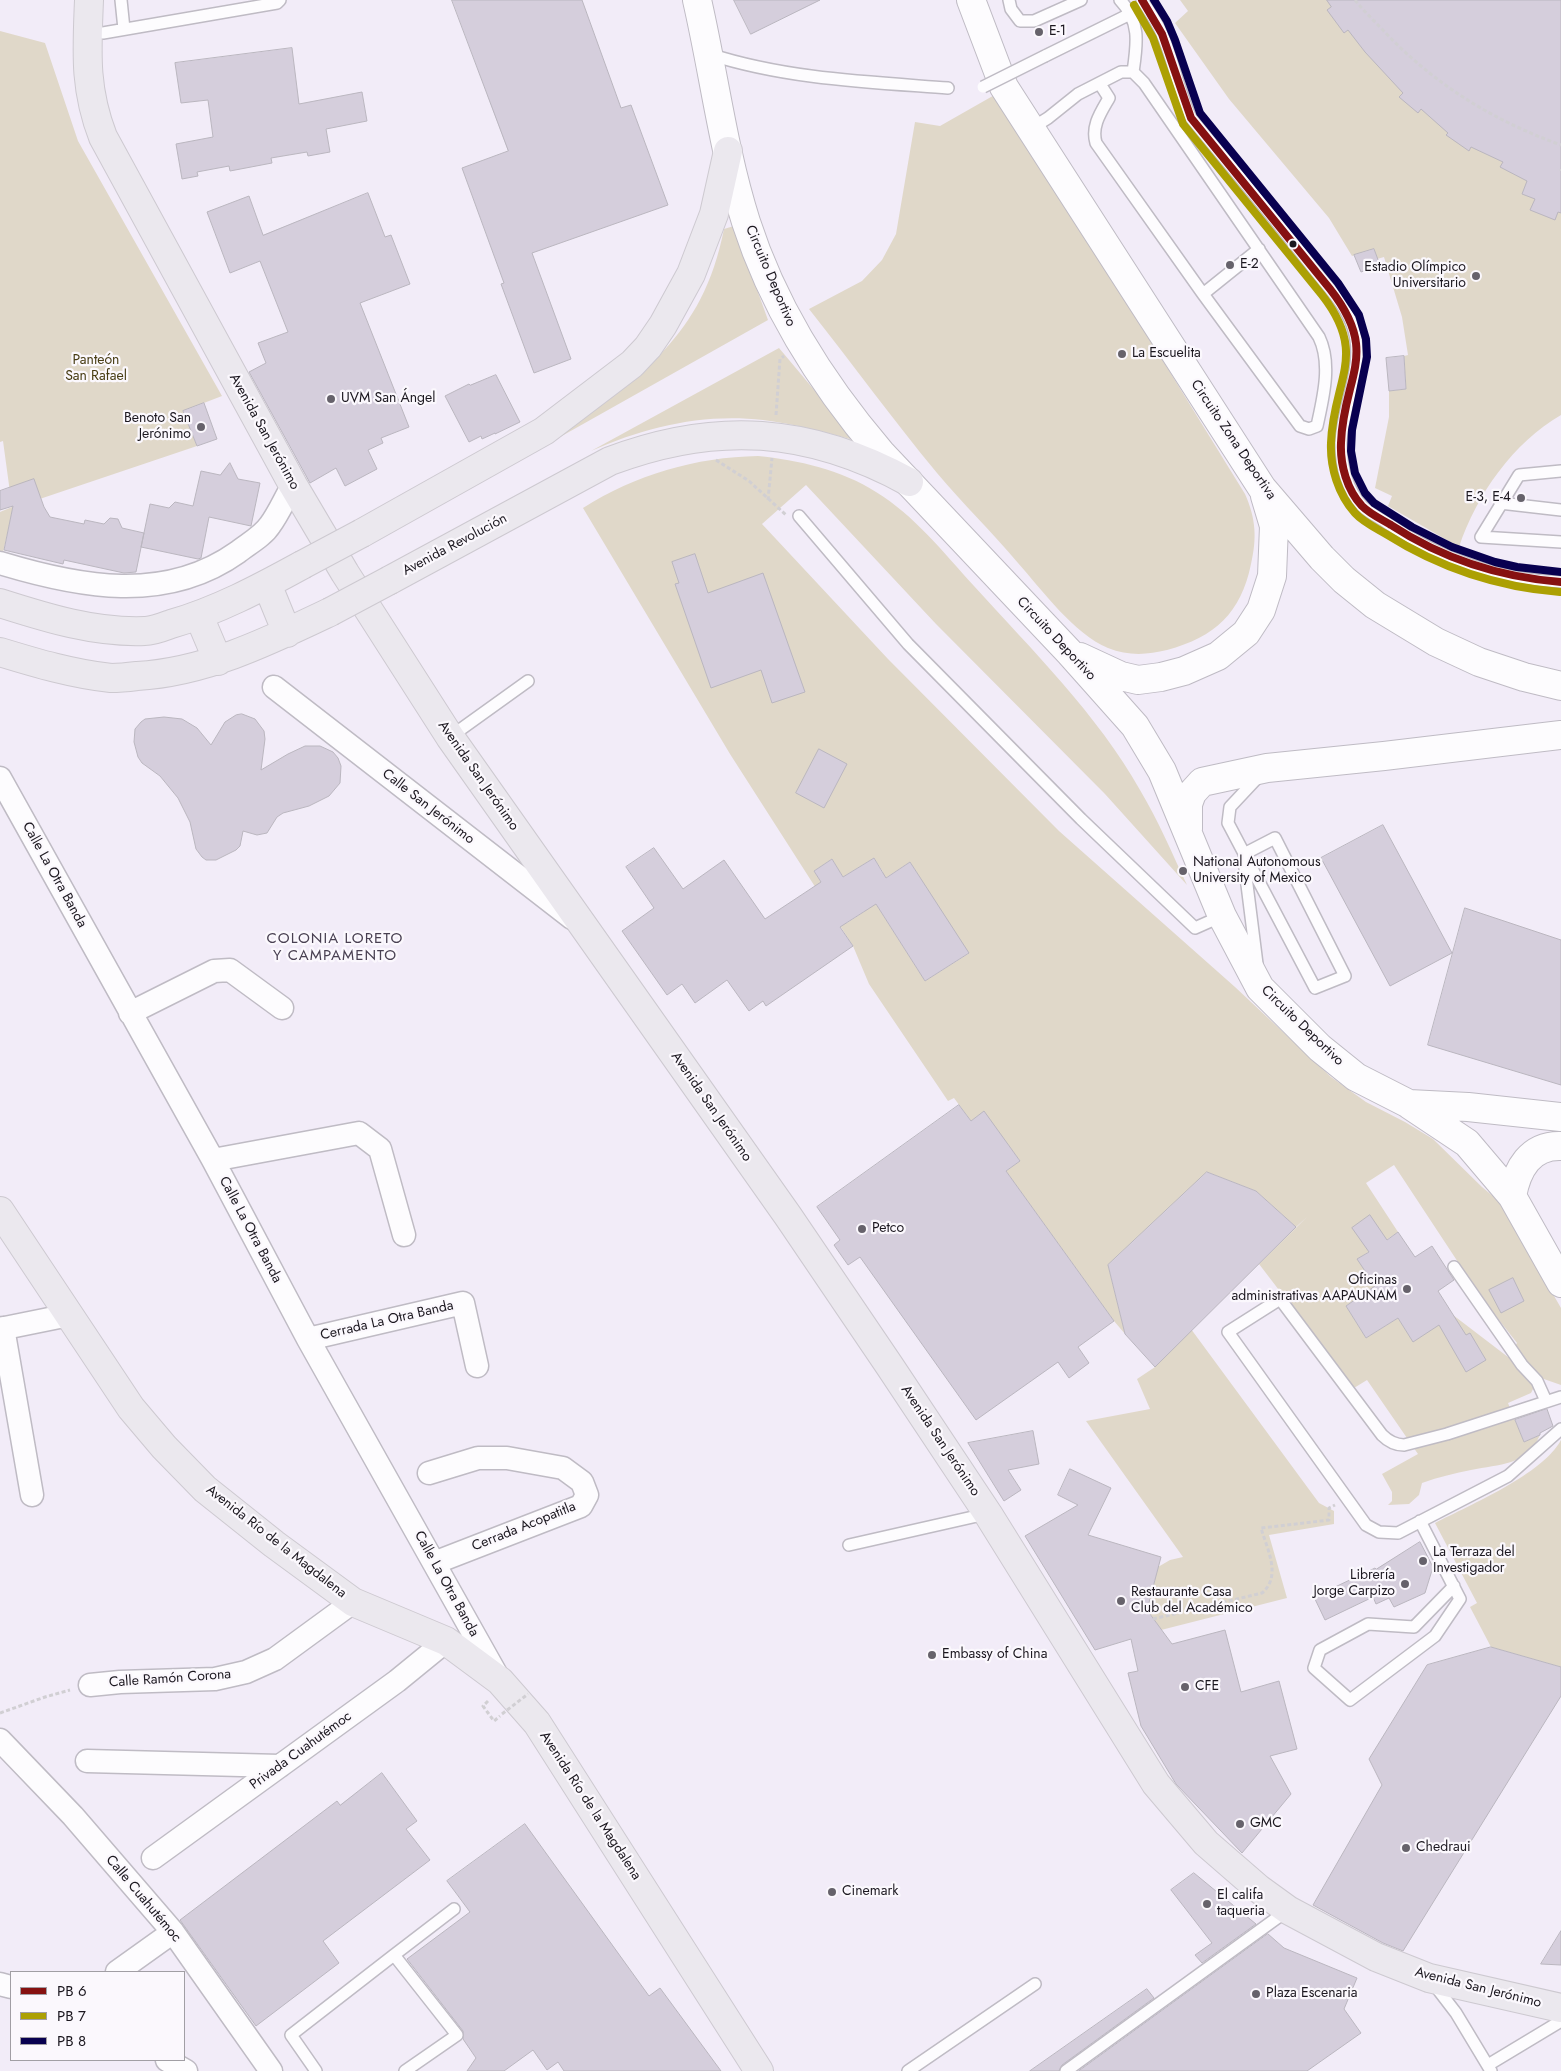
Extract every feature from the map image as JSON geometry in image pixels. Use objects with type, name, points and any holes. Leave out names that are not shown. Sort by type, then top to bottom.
[{"type":"main road","name":"Avenida San Jerónimo","points":[[89,0],[88,77],[90,98],[103,137],[292,485],[345,573],[450,737],[788,1216],[988,1514],[1156,1784],[1206,1843],[1259,1889],[1288,1910],[1376,1957],[1429,1978],[1561,2008]]},
{"type":"main road","points":[[0,603],[56,620],[105,630],[147,631],[199,616],[267,584],[544,431],[632,364],[648,347],[663,325],[691,274],[714,214],[728,152]]},
{"type":"main road","name":"Avenida Revolución","points":[[0,652],[52,668],[112,678],[164,675],[218,661],[287,633],[330,612],[610,461],[637,451],[684,440],[753,435],[807,442],[860,458],[909,482]]},
{"type":"main road","points":[[267,584],[287,633]]},
{"type":"main road","points":[[199,616],[218,661]]},
{"type":"main road","name":"Avenida Río de la Magdalena","points":[[0,1212],[131,1408],[164,1447],[204,1488],[274,1544],[353,1602],[446,1641],[500,1681],[537,1723],[759,2071]]},
{"type":"street","name":"Circuito Deportivo","points":[[697,0],[738,195],[758,255],[787,321],[830,390],[881,453],[1070,653],[1135,726],[1162,771],[1222,916],[1260,988],[1320,1048],[1356,1077],[1408,1104],[1561,1117]]},
{"type":"street","name":"Circuito Zona Deportiva","points":[[971,0],[1004,87],[1262,488],[1322,558],[1344,580],[1375,605],[1436,642],[1478,662],[1524,677],[1561,686]]},
{"type":"street","points":[[0,563],[47,577],[97,585],[144,585],[189,578],[232,556],[269,526],[292,485]]},
{"type":"street","points":[[1070,653],[1121,676],[1138,680],[1162,677],[1184,671],[1218,656],[1246,633],[1261,610],[1272,576],[1274,526],[1262,488]]},
{"type":"street","name":"Calle San Jerónimo","points":[[274,687],[582,926]]},
{"type":"street","points":[[1188,833],[1188,804],[1192,793],[1202,782],[1267,768],[1561,735]]},
{"type":"street","name":"Calle La Otra Banda","points":[[0,778],[213,1160],[308,1339],[500,1681]]},
{"type":"street","points":[[130,1013],[214,971],[230,970],[282,1008]]},
{"type":"street","points":[[1408,1104],[1467,1143],[1512,1196],[1561,1283]]},
{"type":"street","points":[[213,1160],[359,1133],[380,1149],[404,1235]]},
{"type":"street","points":[[1512,1196],[1515,1178],[1527,1160],[1546,1148],[1561,1146]]},
{"type":"street","name":"Cerrada La Otra Banda","points":[[308,1339],[463,1303],[477,1366]]},
{"type":"street","points":[[32,1495],[1,1328],[68,1315]]},
{"type":"street","name":"Cerrada Acopatitla","points":[[429,1473],[478,1458],[507,1458],[563,1468],[582,1482],[587,1495],[581,1506],[434,1563]]},
{"type":"street","name":"Calle Ramón Corona","points":[[90,1685],[215,1678],[246,1672],[275,1658],[353,1602]]},
{"type":"street","name":"Privada Cuahutémoc","points":[[153,1858],[397,1682],[446,1641]]},
{"type":"street","name":"Calle Cuahutémoc","points":[[0,1740],[72,1816],[173,1932],[271,2071]]},
{"type":"street","points":[[87,1761],[280,1766]]},
{"type":"street","points":[[118,1971],[173,1932]]},
{"type":"street","points":[[169,2061],[186,2071]]},
{"type":"lane","points":[[121,0],[120,6],[124,29]]},
{"type":"lane","points":[[104,33],[276,3],[280,0]]},
{"type":"lane","points":[[1009,0],[1011,9],[1020,21],[1034,21],[1080,0]]},
{"type":"lane","points":[[1120,0],[1136,23],[1136,50],[1133,72]]},
{"type":"lane","points":[[1142,0],[1162,33],[1173,64],[1182,100],[1191,118],[1294,243],[1345,309],[1354,328],[1356,365],[1341,441],[1342,469],[1363,507],[1398,531],[1466,563],[1494,573],[1540,581],[1561,582]]},
{"type":"lane","points":[[983,87],[1130,14]]},
{"type":"lane","points":[[709,54],[740,64],[795,74],[948,88]]},
{"type":"lane","points":[[1032,128],[1078,94],[1121,72],[1133,72],[1144,83],[1320,337],[1326,356],[1324,396],[1317,426],[1309,429],[1300,426],[1202,294],[1096,143],[1093,134],[1097,120],[1109,98],[1100,84]]},
{"type":"lane","points":[[1202,294],[1259,249]]},
{"type":"lane","points":[[1561,471],[1519,474],[1481,537],[1561,542]]},
{"type":"lane","points":[[1500,503],[1561,510]]},
{"type":"lane","points":[[799,516],[908,644],[1080,819],[1194,928],[1222,916]]},
{"type":"lane","points":[[450,737],[528,681]]},
{"type":"lane","points":[[1244,854],[1275,838],[1346,976],[1315,988],[1244,854],[1228,823],[1230,807],[1267,768]]},
{"type":"lane","points":[[1244,854],[1260,988]]},
{"type":"lane","points":[[1454,1267],[1522,1365],[1536,1381],[1546,1401]]},
{"type":"lane","points":[[1561,1397],[1404,1446],[1391,1443],[1382,1435],[1280,1299],[1228,1332],[1366,1525],[1379,1532],[1398,1533],[1508,1476],[1561,1429]]},
{"type":"lane","points":[[849,1545],[988,1514]]},
{"type":"lane","points":[[1420,1521],[1454,1586],[1460,1599],[1435,1636],[1350,1700],[1314,1668],[1320,1650],[1368,1624],[1414,1627],[1454,1586]]},
{"type":"lane","points":[[316,2071],[291,2035],[454,1909]]},
{"type":"lane","points":[[1066,2071],[1288,1910]]},
{"type":"lane","points":[[394,1955],[457,2035],[405,2071]]},
{"type":"lane","points":[[1429,1978],[1456,2013],[1490,2068],[1561,2021]]},
{"type":"lane","points":[[908,2071],[1035,1984]]},
{"type":"path","points":[[1355,0],[1393,42],[1426,72],[1454,92],[1504,122],[1561,146]]},
{"type":"path","points":[[684,440],[749,481],[785,514],[799,516]]},
{"type":"path","points":[[1153,1619],[1262,1593],[1271,1583],[1273,1570],[1261,1528],[1329,1520],[1329,1508],[1349,1500]]},
{"type":"path","name":"Calle Ramón Corona","points":[[0,1713],[45,1697],[90,1685]]},
{"type":"path","points":[[482,1706],[494,1721],[528,1694]]},
{"type":"green space","name":"Estadio Olímpico Universitario","points":[[1180,0],[1561,0],[1561,415],[1527,440],[1512,455],[1487,489],[1476,508],[1459,547],[1388,506],[1392,496],[1375,488],[1389,417],[1389,391],[1406,389],[1404,356],[1408,355],[1402,317],[1384,257],[1377,259],[1374,249],[1352,256],[1329,218],[1229,99],[1175,23],[1188,11]]},
{"type":"green space","name":"Panteón San Rafael","points":[[0,31],[45,43],[78,141],[222,396],[183,411],[197,446],[13,508],[2,557],[0,556],[0,512],[12,507],[3,441],[0,442]]},
{"type":"green space","points":[[998,93],[1249,503],[1255,537],[1251,564],[1240,596],[1233,609],[1212,630],[1184,645],[1152,653],[1138,654],[1108,648],[1083,633],[1048,598],[937,473],[809,309],[862,281],[882,260],[896,234],[915,122],[940,126]]},
{"type":"green space","points":[[734,226],[768,320],[560,437],[642,372],[684,326],[700,299],[714,267],[724,229]]},
{"type":"green space","points":[[779,348],[857,441],[775,422],[741,418],[696,420],[675,424],[632,435],[591,451]]},
{"type":"green space","points":[[758,456],[773,458],[804,463],[834,472],[863,484],[876,492],[916,523],[1040,658],[1104,735],[1147,801],[1187,885],[1105,794],[936,624],[806,485],[762,524],[888,659],[1059,831],[1235,987],[1331,1077],[1366,1102],[1433,1139],[1500,1202],[1561,1308],[1561,1385],[1541,1378],[1531,1380],[1534,1387],[1531,1393],[1508,1403],[1524,1442],[1540,1435],[1527,1453],[1511,1462],[1453,1474],[1422,1483],[1419,1495],[1409,1504],[1388,1505],[1392,1501],[1392,1492],[1382,1474],[1418,1454],[1367,1380],[1354,1388],[1259,1264],[1307,1217],[1296,1227],[1256,1191],[1207,1172],[1108,1265],[1125,1334],[1114,1321],[1006,1171],[1020,1161],[984,1112],[971,1121],[954,1098],[948,1101],[869,984],[853,946],[730,754],[583,508],[603,496],[645,477],[689,464],[735,457]],"holes":[[[874,858],[883,872],[853,892],[865,911],[847,923],[814,871],[832,859],[843,877]],[[910,862],[968,954],[925,981],[867,890]],[[1394,1165],[1481,1297],[1517,1343],[1508,1357],[1453,1315],[1413,1341],[1398,1318],[1366,1338],[1346,1306],[1375,1286],[1358,1259],[1398,1232],[1366,1183]]]},
{"type":"green space","points":[[1191,1329],[1319,1503],[1334,1511],[1334,1524],[1269,1535],[1287,1598],[1161,1630],[1147,1609],[1158,1567],[1170,1560],[1183,1557],[1086,1421],[1150,1409],[1137,1379],[1155,1367]]},
{"type":"green space","points":[[1561,1440],[1561,1667],[1491,1647],[1470,1607],[1477,1603],[1435,1523],[1504,1488],[1539,1465],[1552,1453]]},
{"type":"building","points":[[452,0],[582,0],[621,108],[631,105],[668,205],[532,253],[571,359],[534,373],[501,284],[504,283],[462,168],[508,151]]},
{"type":"building","points":[[734,0],[820,0],[751,34]]},
{"type":"building","points":[[1327,0],[1561,0],[1561,213],[1558,212],[1555,220],[1530,210],[1535,199],[1522,194],[1527,181],[1500,167],[1503,162],[1471,147],[1469,151],[1446,135],[1448,133],[1421,109],[1418,113],[1399,97],[1403,93],[1365,52],[1348,30],[1344,33],[1327,10],[1331,7]]},
{"type":"building","points":[[292,48],[299,104],[362,92],[367,121],[326,129],[330,152],[308,156],[307,152],[271,158],[272,163],[230,171],[229,166],[197,172],[198,176],[182,179],[176,144],[213,137],[208,100],[181,103],[175,63]]},
{"type":"building","points":[[368,193],[385,237],[391,235],[410,284],[360,303],[409,427],[381,438],[383,443],[368,450],[377,469],[345,486],[336,468],[310,483],[249,372],[266,363],[258,343],[288,332],[260,261],[230,273],[207,212],[249,196],[263,235]]},
{"type":"building","points":[[1374,249],[1380,265],[1361,272],[1354,255]]},
{"type":"building","points":[[1404,356],[1406,389],[1389,391],[1386,358]]},
{"type":"building","points":[[496,375],[520,422],[495,434],[482,439],[481,436],[469,442],[445,396],[469,384]]},
{"type":"building","name":"Benoto San Jerónimo","points":[[204,403],[217,439],[197,446],[183,411]]},
{"type":"building","points":[[230,463],[238,479],[260,483],[251,526],[209,517],[201,558],[198,559],[141,547],[150,504],[169,508],[175,502],[193,506],[201,471],[220,475]]},
{"type":"building","points":[[34,479],[44,507],[50,517],[84,524],[85,520],[104,524],[110,518],[118,519],[122,528],[144,533],[136,572],[124,573],[64,560],[63,564],[4,550],[13,506],[0,510],[0,491]]},
{"type":"building","points":[[695,554],[708,593],[763,573],[805,692],[772,703],[761,670],[711,688],[675,584],[679,583],[672,562]]},
{"type":"building","points":[[242,714],[255,719],[264,731],[265,739],[261,770],[305,746],[320,746],[333,752],[338,758],[341,766],[340,783],[329,796],[309,806],[283,813],[277,817],[267,833],[257,835],[243,831],[240,846],[236,850],[216,860],[206,860],[196,849],[190,822],[178,798],[160,776],[142,763],[138,757],[134,742],[135,729],[145,719],[164,717],[182,719],[197,728],[211,745],[225,722],[236,715]]},
{"type":"building","points":[[819,749],[847,764],[824,808],[796,793]]},
{"type":"building","points":[[1383,825],[1452,953],[1390,986],[1321,858]]},
{"type":"building","points":[[654,848],[683,889],[724,860],[765,919],[821,882],[814,871],[832,859],[843,877],[874,858],[886,878],[910,862],[969,953],[925,981],[876,904],[840,927],[853,946],[766,1006],[763,1001],[749,1011],[727,980],[695,1003],[682,984],[667,995],[622,931],[654,908],[626,867]]},
{"type":"building","points":[[1465,908],[1561,940],[1561,1085],[1428,1045]]},
{"type":"building","points":[[959,1105],[971,1121],[984,1111],[1020,1161],[1006,1171],[1114,1321],[1078,1347],[1089,1363],[1069,1378],[1058,1362],[976,1420],[860,1257],[848,1265],[834,1245],[840,1240],[817,1207]]},
{"type":"building","points":[[1207,1172],[1256,1191],[1296,1227],[1155,1367],[1125,1334],[1108,1265]]},
{"type":"building","name":"Oficinas administrativas AAPAUNAM","points":[[1370,1215],[1387,1240],[1398,1232],[1415,1257],[1432,1246],[1454,1280],[1438,1291],[1466,1335],[1470,1333],[1486,1360],[1466,1372],[1439,1325],[1413,1342],[1398,1318],[1366,1338],[1346,1306],[1375,1286],[1357,1259],[1369,1252],[1352,1228]]},
{"type":"building","points":[[1513,1278],[1524,1301],[1501,1313],[1489,1290]]},
{"type":"building","points":[[1547,1409],[1553,1426],[1540,1433],[1540,1435],[1524,1442],[1515,1420]]},
{"type":"building","points":[[1033,1431],[1039,1464],[1008,1470],[1021,1490],[1004,1501],[968,1443]]},
{"type":"building","points":[[1070,1469],[1111,1488],[1088,1535],[1161,1557],[1147,1610],[1172,1644],[1225,1630],[1241,1692],[1279,1681],[1297,1749],[1270,1756],[1291,1794],[1242,1853],[1176,1784],[1141,1726],[1128,1673],[1138,1671],[1131,1639],[1095,1650],[1025,1536],[1078,1505],[1058,1495]]},
{"type":"building","points":[[1420,1542],[1433,1567],[1425,1593],[1394,1607],[1389,1598],[1376,1604],[1373,1597],[1325,1620],[1314,1597],[1376,1569]]},
{"type":"building","name":"Chedraui","points":[[1491,1647],[1561,1667],[1561,1696],[1403,1951],[1383,1943],[1313,1905],[1382,1785],[1369,1759],[1427,1665]]},
{"type":"building","points":[[382,1773],[417,1821],[406,1829],[430,1860],[323,1941],[339,1963],[256,2026],[180,1920],[337,1801],[340,1805]]},
{"type":"building","points":[[525,1824],[649,1996],[660,1988],[721,2071],[564,2071],[558,2062],[547,2070],[533,2050],[504,2071],[467,2071],[476,2058],[463,2039],[463,2031],[407,1959],[470,1912],[447,1881]]},
{"type":"building","name":"El califa taqueria","points":[[1194,1873],[1256,1924],[1202,1963],[1195,1955],[1212,1943],[1171,1890]]},
{"type":"building","points":[[1561,1931],[1561,1965],[1541,1964]]},
{"type":"building","name":"Plaza Escenaria","points":[[1268,1934],[1284,1948],[1357,1978],[1344,2009],[1361,2033],[1307,2071],[1079,2071]]},
{"type":"building","points":[[1147,1989],[1154,1998],[1062,2065],[1059,2071],[1030,2071]]},
{"type":"transit line","points":[[1142,0],[1162,34],[1191,118],[1330,289],[1345,312],[1354,331],[1355,365],[1343,420],[1341,451],[1348,485],[1357,500],[1365,509],[1376,516],[1431,548],[1451,557],[1494,571],[1538,580],[1561,582]]},
{"type":"transit line","points":[[1154,0],[1167,21],[1175,40],[1200,113],[1338,283],[1359,315],[1366,339],[1367,357],[1352,430],[1351,451],[1355,473],[1365,493],[1374,503],[1412,527],[1452,547],[1495,562],[1517,567],[1561,572]]},
{"type":"transit line","points":[[1134,5],[1153,38],[1183,124],[1322,295],[1336,316],[1344,335],[1346,352],[1345,368],[1333,421],[1331,452],[1336,480],[1349,506],[1370,525],[1406,546],[1448,566],[1514,586],[1560,592]]},
{"type":"place","name":"E-1","points":[[1039,32]]},
{"type":"place","name":"E-2","points":[[1230,265]]},
{"type":"place","name":"Estadio Olímpico Universitario","points":[[1476,276]]},
{"type":"place","name":"La Escuelita","points":[[1122,354]]},
{"type":"place","name":"UVM San Ángel","points":[[331,399]]},
{"type":"place","name":"Benoto San Jerónimo","points":[[201,427]]},
{"type":"place","name":"E-3, E-4","points":[[1521,498]]},
{"type":"place","name":"National Autonomous University of Mexico","points":[[1183,871]]},
{"type":"place","name":"Petco","points":[[862,1229]]},
{"type":"place","name":"Oficinas administrativas AAPAUNAM","points":[[1407,1289]]},
{"type":"place","name":"La Terraza del Investigador","points":[[1423,1561]]},
{"type":"place","name":"Librería Jorge Carpizo","points":[[1405,1584]]},
{"type":"place","name":"Restaurante Casa Club del Académico","points":[[1121,1601]]},
{"type":"place","name":"Embassy of China","points":[[932,1655]]},
{"type":"place","name":"CFE","points":[[1185,1687]]},
{"type":"place","name":"GMC","points":[[1240,1824]]},
{"type":"place","name":"Chedraui","points":[[1406,1848]]},
{"type":"place","name":"Cinemark","points":[[832,1892]]},
{"type":"place","name":"El califa taqueria","points":[[1207,1904]]},
{"type":"place","name":"Plaza Escenaria","points":[[1256,1994]]},
{"type":"district","name":"COLONIA LORETO Y CAMPAMENTO","points":[[335,948]]}]
